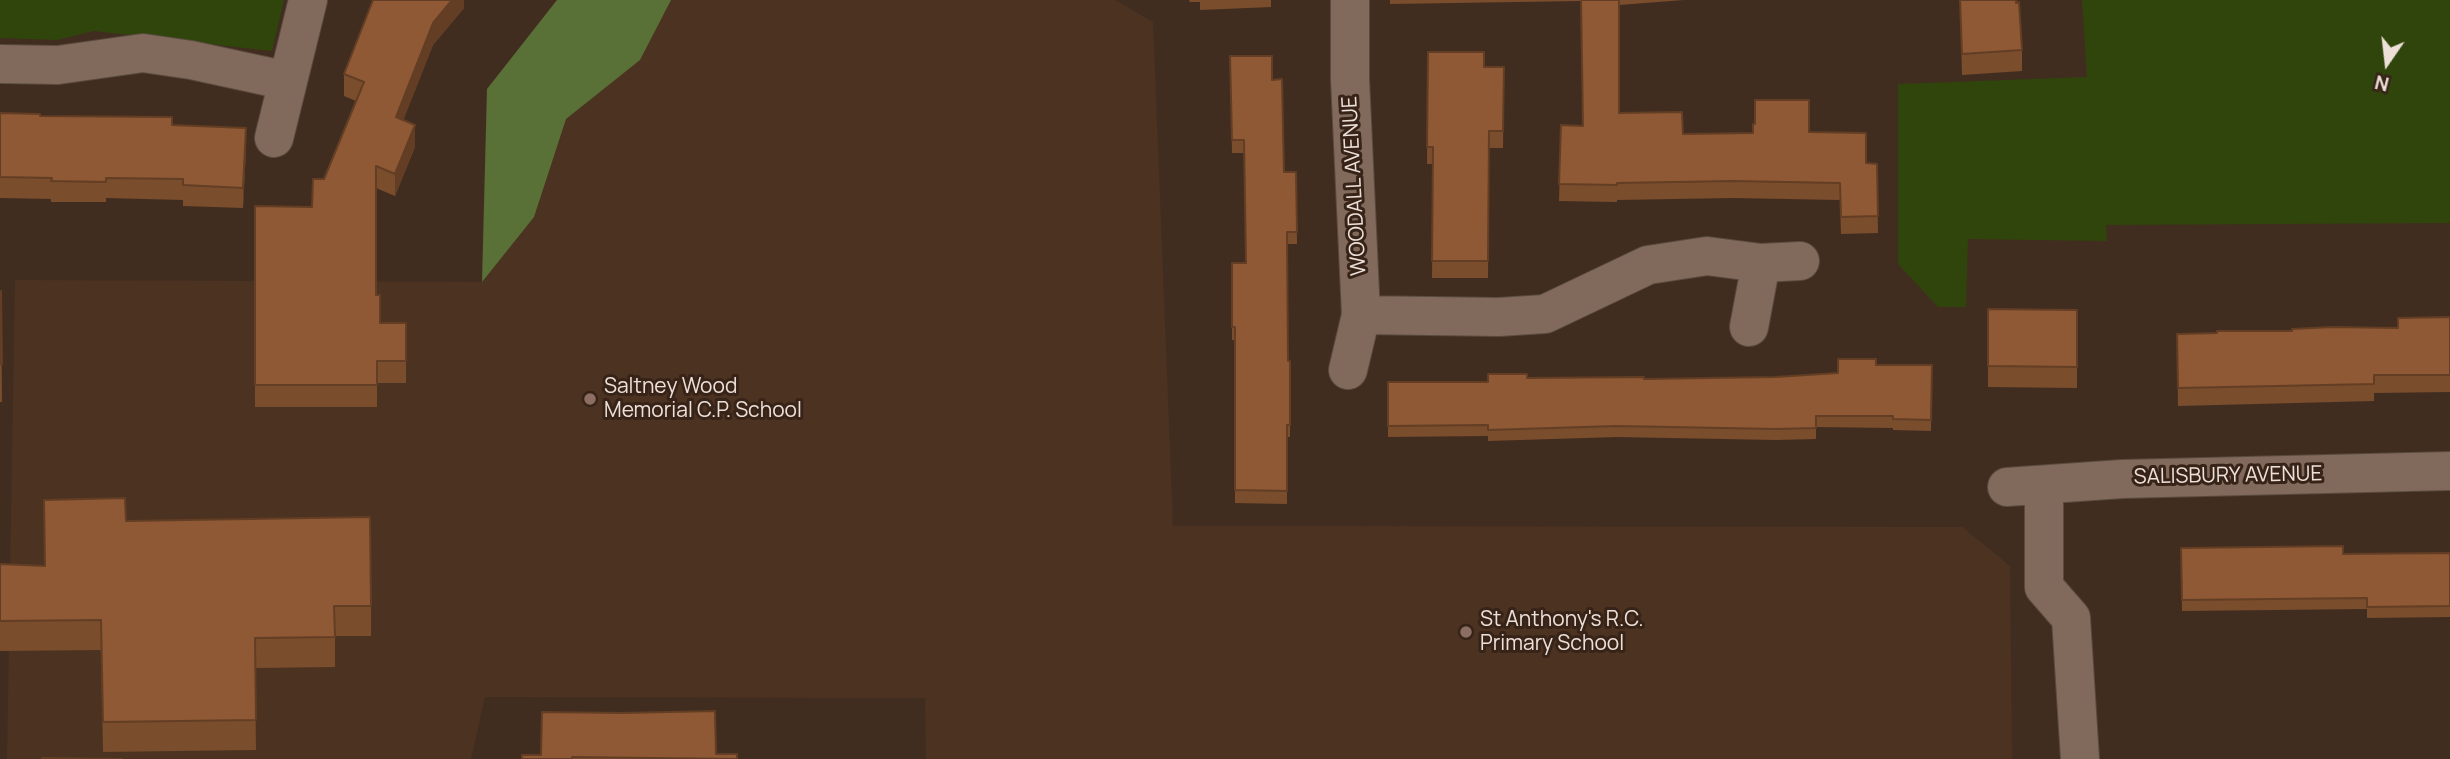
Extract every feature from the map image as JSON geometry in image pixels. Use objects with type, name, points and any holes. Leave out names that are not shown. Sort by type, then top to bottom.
[{"type":"street","points":[[274,138],[308,0]]},
{"type":"street","name":"WOODALL AVENUE","points":[[1348,370],[1361,314],[1350,79],[1350,0]]},
{"type":"street","points":[[0,64],[58,65],[143,54],[191,60],[288,80]]},
{"type":"street","points":[[1361,314],[1499,317],[1545,314],[1648,265],[1707,256],[1761,263],[1800,261]]},
{"type":"street","points":[[1749,327],[1761,263]]},
{"type":"street","name":"SALISBURY AVENUE","points":[[2080,759],[2071,618],[2044,587],[2025,486],[2122,479],[2450,471]]},
{"type":"shaded area","name":"Saltney Wood Memorial C.P. School","points":[[557,0],[1115,0],[1153,22],[1173,526],[1962,527],[2010,566],[2012,759],[926,759],[925,698],[485,697],[471,759],[7,759],[15,280],[482,282],[487,89]]},
{"type":"green space","points":[[0,0],[284,0],[272,51],[94,31],[57,40],[0,38]]},
{"type":"green space","points":[[557,0],[671,0],[640,60],[566,119],[534,217],[482,282],[487,89]]},
{"type":"green space","points":[[2082,0],[2450,0],[2450,223],[2106,225],[2107,241],[1968,239],[1966,307],[1938,307],[1898,264],[1898,84],[2087,77]]},
{"type":"building","points":[[373,0],[452,0],[433,23],[396,117],[415,125],[395,174],[376,166],[376,295],[380,295],[380,323],[406,323],[406,361],[377,361],[377,385],[255,385],[255,206],[312,207],[313,179],[324,179],[364,82],[344,74]]},
{"type":"building","points":[[1581,0],[1619,0],[1619,113],[1682,112],[1683,134],[1753,133],[1755,100],[1809,100],[1809,132],[1866,133],[1866,163],[1877,164],[1878,216],[1841,217],[1840,183],[1733,181],[1559,184],[1561,125],[1583,126]]},
{"type":"building","points":[[1960,0],[2019,2],[2022,50],[1962,54]]},
{"type":"building","points":[[1428,52],[1484,52],[1484,67],[1504,67],[1503,131],[1489,131],[1488,261],[1432,261],[1433,147],[1427,147]]},
{"type":"building","points":[[1230,56],[1272,56],[1272,80],[1282,79],[1284,172],[1296,172],[1297,232],[1287,232],[1290,425],[1287,425],[1287,491],[1235,490],[1235,327],[1232,327],[1232,263],[1246,263],[1244,140],[1232,140]]},
{"type":"building","points":[[0,113],[172,117],[172,125],[246,128],[243,188],[183,185],[183,179],[106,178],[106,182],[0,177]]},
{"type":"building","points":[[1,291],[2,364],[0,364]]},
{"type":"building","points":[[1988,309],[2077,310],[2077,367],[1988,366]]},
{"type":"building","points":[[2450,317],[2450,375],[2374,375],[2374,384],[2178,388],[2177,334],[2292,331],[2332,327],[2398,328],[2398,318]]},
{"type":"building","points":[[1838,359],[1876,359],[1876,365],[1932,365],[1931,420],[1893,419],[1893,416],[1816,416],[1816,428],[1776,429],[1617,426],[1488,430],[1488,425],[1388,426],[1388,382],[1488,382],[1488,374],[1527,374],[1527,378],[1775,377],[1838,373]]},
{"type":"building","points":[[125,498],[126,521],[370,517],[371,606],[334,606],[335,637],[255,638],[256,720],[103,722],[101,620],[0,621],[0,564],[45,566],[44,500]]},
{"type":"building","points":[[2343,546],[2343,554],[2450,553],[2450,606],[2367,607],[2367,598],[2182,600],[2181,548]]},
{"type":"building","points":[[715,711],[716,754],[737,754],[737,759],[522,759],[522,755],[541,755],[542,712]]},
{"type":"building","points":[[42,758],[122,759],[42,759]]},
{"type":"place","name":"Saltney Wood Memorial C.P. School","points":[[590,399]]},
{"type":"place","name":"St Anthony's R.C. Primary School","points":[[1466,632]]}]
